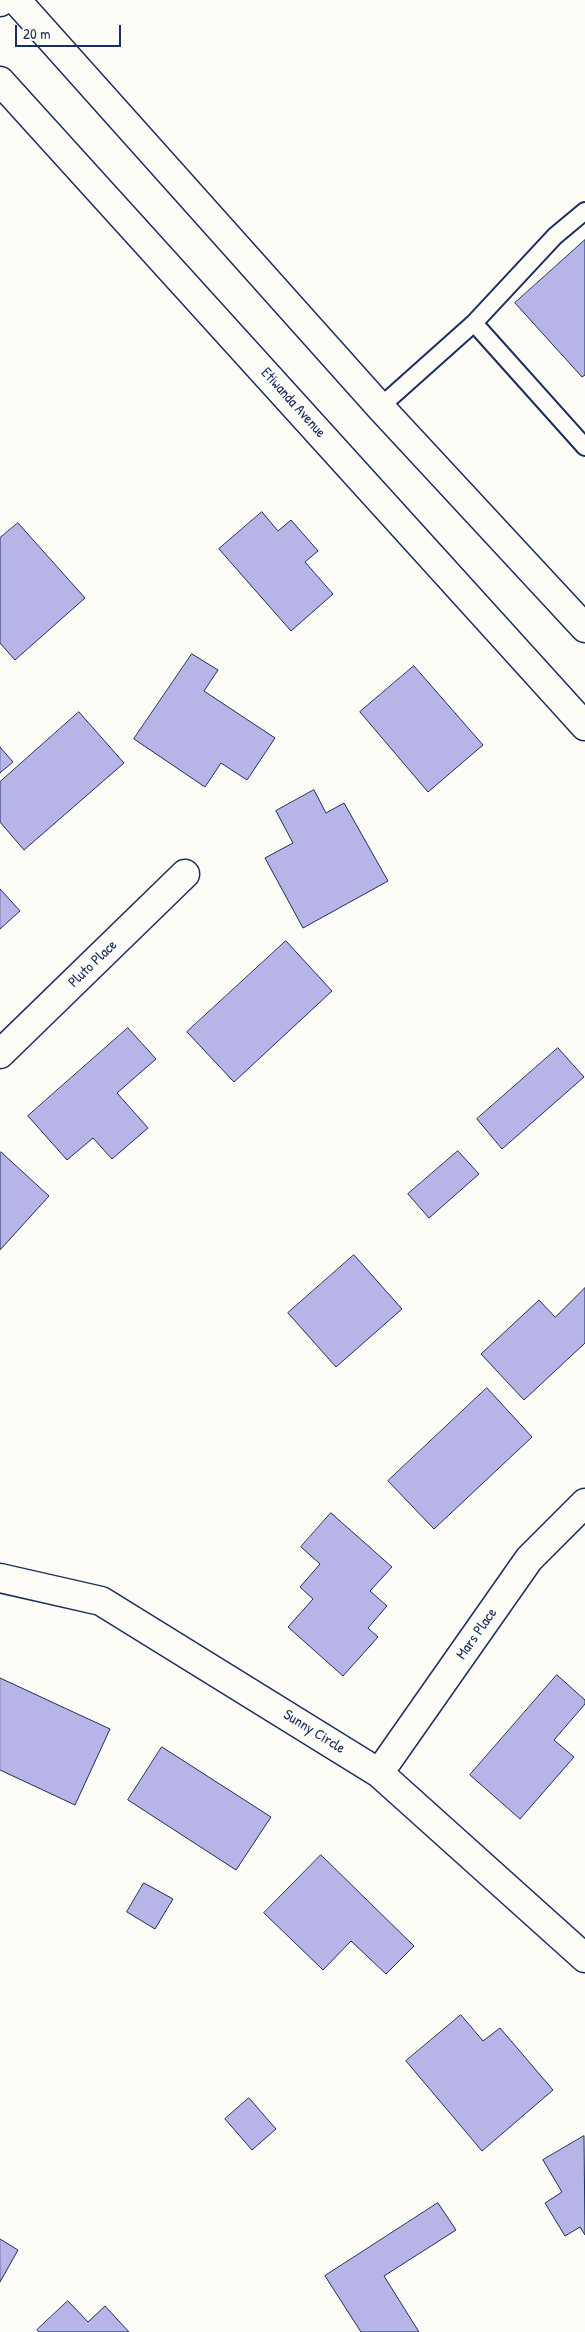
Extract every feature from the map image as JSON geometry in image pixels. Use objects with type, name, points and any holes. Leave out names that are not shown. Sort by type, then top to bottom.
[{"type":"main road","points":[[16,0],[380,407],[585,627]]},
{"type":"main road","name":"Etiwanda Avenue","points":[[0,81],[585,726]]},
{"type":"main road","name":"Pluto Place","points":[[0,1054],[186,874]]},
{"type":"main road","name":"Mars Place","points":[[379,1773],[529,1559],[585,1503]]},
{"type":"main road","name":"Sunny Circle","points":[[0,1578],[101,1601],[379,1773],[585,1958]]},
{"type":"lane","points":[[380,407],[474,323],[555,236],[585,211]]},
{"type":"lane","points":[[474,323],[584,444]]},
{"type":"building","points":[[585,240],[585,375],[582,377],[515,303]]},
{"type":"building","points":[[262,512],[278,531],[291,520],[318,551],[305,562],[333,594],[291,631],[219,549]]},
{"type":"building","points":[[18,523],[85,598],[15,660],[0,643],[0,538]]},
{"type":"building","points":[[192,654],[218,670],[204,691],[275,738],[247,780],[221,763],[205,787],[134,739]]},
{"type":"building","points":[[414,666],[483,745],[428,792],[360,712]]},
{"type":"building","points":[[79,712],[124,763],[24,850],[0,822],[0,782]]},
{"type":"building","points":[[0,747],[13,762],[0,773]]},
{"type":"building","points":[[314,790],[326,813],[344,803],[388,881],[303,928],[265,858],[293,843],[276,811]]},
{"type":"building","points":[[0,889],[20,911],[0,929]]},
{"type":"building","points":[[286,941],[332,991],[234,1082],[187,1032]]},
{"type":"building","points":[[128,1028],[156,1059],[117,1093],[148,1128],[112,1159],[93,1138],[67,1160],[28,1116]]},
{"type":"building","points":[[558,1048],[584,1077],[502,1149],[477,1119]]},
{"type":"building","points":[[458,1151],[479,1174],[429,1218],[408,1194]]},
{"type":"building","points":[[0,1153],[49,1196],[0,1250]]},
{"type":"building","points":[[354,1255],[402,1309],[336,1367],[288,1313]]},
{"type":"building","points":[[585,1288],[585,1343],[524,1400],[481,1354],[539,1300],[555,1317]]},
{"type":"building","points":[[487,1388],[532,1437],[434,1529],[388,1481]]},
{"type":"building","points":[[331,1513],[392,1567],[370,1591],[387,1606],[368,1628],[378,1637],[343,1676],[288,1627],[313,1599],[300,1587],[320,1564],[301,1547]]},
{"type":"building","points":[[557,1675],[585,1700],[585,1704],[554,1740],[574,1757],[520,1819],[470,1775]]},
{"type":"building","points":[[0,1678],[110,1729],[75,1805],[0,1770]]},
{"type":"building","points":[[162,1747],[271,1817],[236,1870],[128,1800]]},
{"type":"building","points":[[321,1855],[414,1946],[386,1974],[351,1941],[323,1970],[264,1913]]},
{"type":"building","points":[[144,1883],[173,1899],[155,1929],[127,1912]]},
{"type":"building","points":[[461,2015],[483,2041],[500,2028],[553,2090],[482,2151],[406,2061]]},
{"type":"building","points":[[249,2098],[276,2129],[252,2150],[225,2119]]},
{"type":"building","points":[[584,2136],[585,2235],[580,2227],[565,2236],[545,2203],[562,2192],[543,2160]]},
{"type":"building","points":[[438,2203],[456,2230],[384,2276],[419,2332],[361,2332],[325,2276]]},
{"type":"building","points":[[0,2239],[18,2250],[0,2282]]},
{"type":"building","points":[[68,2301],[88,2322],[105,2306],[129,2332],[39,2332],[37,2330]]}]
